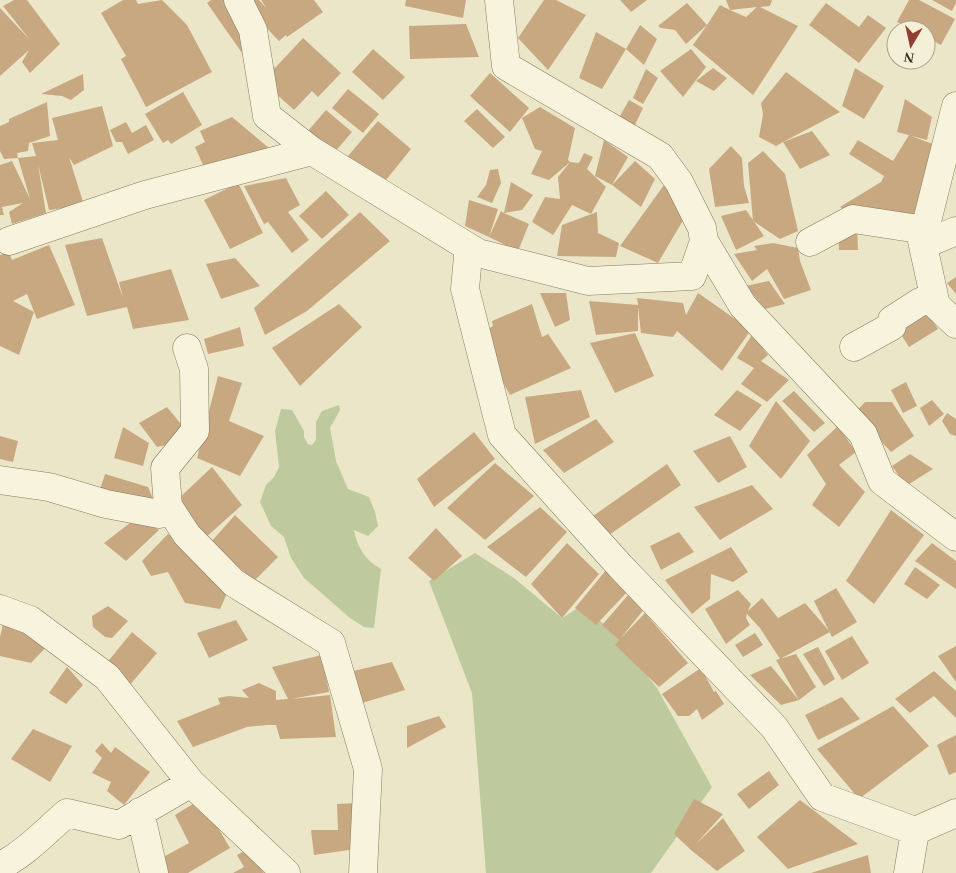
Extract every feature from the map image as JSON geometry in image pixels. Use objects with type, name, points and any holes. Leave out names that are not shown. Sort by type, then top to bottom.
[{"type":"street","points":[[238,0],[253,30],[268,116],[312,151],[478,253],[588,281],[692,276],[704,241]]},
{"type":"street","points":[[499,0],[506,66],[660,156],[678,182],[702,228],[704,241],[743,306],[863,434],[882,481],[956,537]]},
{"type":"street","points":[[956,106],[924,238],[936,305],[956,324]]},
{"type":"street","points":[[9,242],[145,195],[312,151]]},
{"type":"street","points":[[810,242],[853,219],[924,238],[956,231]]},
{"type":"street","points":[[478,253],[468,256],[465,289],[502,435],[620,566],[774,728],[822,797],[914,831],[956,813]]},
{"type":"street","points":[[854,347],[892,326],[892,320],[920,302],[934,296]]},
{"type":"street","points":[[187,348],[194,368],[195,431],[165,468],[168,506],[187,535],[234,583],[331,643],[368,769],[362,873]]},
{"type":"street","points":[[0,480],[49,488],[106,504],[159,514],[168,506]]},
{"type":"street","points":[[0,609],[30,620],[107,678],[191,783],[286,873]]},
{"type":"street","points":[[0,866],[30,844],[67,812],[119,825],[191,783]]},
{"type":"street","points":[[140,812],[154,873]]},
{"type":"street","points":[[908,873],[914,831]]},
{"type":"green space","points":[[339,405],[340,410],[330,428],[336,461],[348,489],[369,497],[378,526],[368,536],[354,530],[357,542],[363,553],[381,569],[374,628],[364,627],[350,618],[304,578],[291,558],[284,537],[271,526],[260,502],[266,485],[274,477],[279,467],[275,431],[281,409],[292,410],[304,431],[304,437],[308,444],[312,445],[316,440],[316,422],[322,411]]},
{"type":"green space","points":[[475,553],[514,578],[562,618],[584,604],[621,642],[657,688],[712,787],[651,873],[486,873],[472,693],[429,581]]},
{"type":"building","points":[[14,0],[27,0],[60,44],[30,73],[22,62],[29,50],[0,76],[0,8],[30,40],[3,6]]},
{"type":"building","points":[[123,0],[136,0],[138,4],[162,0],[187,25],[212,72],[146,107],[121,59],[126,56],[101,13]]},
{"type":"building","points":[[211,0],[237,0],[247,60],[207,3]]},
{"type":"building","points":[[240,0],[259,0],[267,9],[261,0],[314,0],[323,12],[279,41]]},
{"type":"building","points":[[406,0],[466,0],[463,18],[405,6]]},
{"type":"building","points":[[544,0],[556,0],[586,15],[548,70],[518,38]]},
{"type":"building","points":[[620,0],[647,0],[631,12]]},
{"type":"building","points":[[726,0],[772,0],[770,6],[760,7],[798,26],[753,95],[693,45],[720,5],[730,10]],"holes":[[[757,7],[746,17],[730,10]]]},
{"type":"building","points":[[909,0],[919,0],[955,19],[941,45],[936,42],[936,20],[898,20]]},
{"type":"building","points":[[932,0],[956,0],[956,3],[952,11]]},
{"type":"building","points":[[687,3],[707,25],[686,44],[675,30],[658,26]]},
{"type":"building","points":[[826,3],[859,27],[868,15],[886,28],[859,63],[809,25]]},
{"type":"building","points":[[466,24],[479,57],[410,59],[409,26]]},
{"type":"building","points":[[640,25],[657,39],[644,65],[626,49]]},
{"type":"building","points":[[596,32],[626,49],[602,89],[579,78]]},
{"type":"building","points":[[303,38],[341,73],[318,97],[312,91],[294,110],[254,74],[267,61],[275,68]]},
{"type":"building","points":[[373,49],[405,77],[383,100],[352,72]]},
{"type":"building","points":[[691,49],[706,67],[683,97],[660,71]]},
{"type":"building","points":[[713,68],[727,78],[714,91],[696,81]]},
{"type":"building","points":[[855,68],[884,86],[864,119],[842,106]]},
{"type":"building","points":[[646,69],[658,78],[643,104],[633,98]]},
{"type":"building","points":[[786,72],[840,112],[776,146],[759,137],[763,114],[761,103]]},
{"type":"building","points":[[490,73],[529,108],[510,132],[470,96]]},
{"type":"building","points":[[83,74],[84,90],[71,100],[62,96],[41,94]]},
{"type":"building","points":[[348,89],[379,114],[363,133],[332,108]]},
{"type":"building","points":[[183,92],[202,125],[171,144],[168,140],[163,143],[145,114]]},
{"type":"building","points":[[905,99],[932,117],[927,140],[897,132]]},
{"type":"building","points":[[629,100],[643,108],[634,127],[620,116]]},
{"type":"building","points":[[47,102],[50,136],[29,143],[28,151],[17,153],[18,158],[4,159],[0,151],[0,126],[9,122],[9,119]]},
{"type":"building","points":[[102,106],[113,146],[74,165],[69,157],[84,205],[49,210],[38,164],[46,213],[12,224],[9,212],[23,203],[2,207],[4,215],[0,215],[0,165],[12,161],[30,199],[18,158],[36,156],[32,143],[58,140],[52,118]]},
{"type":"building","points":[[540,107],[575,128],[568,160],[570,162],[549,180],[531,174],[542,151],[535,149],[522,118]]},
{"type":"building","points":[[477,109],[505,137],[493,148],[464,121]]},
{"type":"building","points":[[326,110],[352,132],[334,153],[308,131]]},
{"type":"building","points":[[232,117],[269,148],[208,176],[195,147],[205,142],[200,131]]},
{"type":"building","points":[[378,121],[411,149],[382,185],[347,157]]},
{"type":"building","points":[[126,122],[132,133],[146,125],[154,140],[128,154],[122,142],[116,142],[110,130]]},
{"type":"building","points":[[812,131],[830,155],[800,169],[783,142]]},
{"type":"building","points":[[909,135],[943,148],[922,228],[853,216],[840,207],[881,182],[884,176],[849,154],[858,140],[893,161]]},
{"type":"building","points":[[604,140],[628,157],[612,185],[595,176]]},
{"type":"building","points":[[731,146],[742,158],[744,186],[749,203],[715,207],[709,169]]},
{"type":"building","points":[[763,151],[785,174],[798,231],[780,239],[753,221],[748,163]]},
{"type":"building","points":[[584,153],[593,157],[587,169],[606,187],[591,214],[572,205],[553,235],[532,222],[545,197],[560,199],[558,177],[570,162],[579,163]]},
{"type":"building","points":[[635,161],[655,179],[641,207],[612,185]]},
{"type":"building","points":[[498,169],[501,183],[492,203],[477,197],[486,185],[490,170]]},
{"type":"building","points":[[286,178],[300,205],[288,212],[309,240],[292,253],[268,222],[264,224],[244,186]]},
{"type":"building","points":[[511,182],[533,195],[522,210],[504,213]]},
{"type":"building","points":[[238,183],[263,233],[230,249],[204,200]]},
{"type":"building","points":[[664,185],[685,217],[658,263],[620,246]]},
{"type":"building","points":[[326,191],[349,215],[322,239],[299,216]]},
{"type":"building","points":[[469,200],[498,209],[489,237],[465,226]]},
{"type":"building","points":[[746,210],[764,236],[736,250],[721,216]]},
{"type":"building","points":[[501,211],[529,224],[518,251],[489,237]]},
{"type":"building","points":[[360,212],[390,241],[307,311],[265,335],[254,308]]},
{"type":"building","points":[[597,212],[598,233],[619,243],[616,257],[557,256],[562,225]]},
{"type":"building","points":[[857,227],[858,250],[839,250],[838,228]]},
{"type":"building","points":[[102,238],[123,298],[119,282],[171,269],[189,320],[133,329],[127,307],[87,316],[65,245]]},
{"type":"building","points":[[773,243],[798,248],[800,261],[811,290],[784,299],[767,269],[752,281],[734,254],[757,250],[754,246]]},
{"type":"building","points":[[49,245],[75,305],[37,319],[27,294],[13,301],[34,312],[19,355],[0,346],[0,255],[9,252],[12,260]]},
{"type":"building","points":[[235,258],[260,286],[221,299],[206,264]]},
{"type":"building","points":[[956,277],[956,294],[947,283]]},
{"type":"building","points":[[769,281],[785,304],[765,309],[746,286]]},
{"type":"building","points":[[540,293],[566,293],[570,320],[555,327]]},
{"type":"building","points":[[698,293],[751,330],[722,371],[677,331],[673,337],[641,333],[638,307],[638,331],[596,335],[589,301],[638,305],[637,298],[683,303],[686,315]]},
{"type":"building","points":[[920,302],[938,329],[909,347],[892,320]]},
{"type":"building","points":[[339,304],[362,327],[300,386],[272,348]]},
{"type":"building","points":[[532,304],[542,337],[548,334],[571,368],[510,395],[492,362],[480,334],[493,326],[492,321]]},
{"type":"building","points":[[240,327],[244,346],[208,354],[204,339]]},
{"type":"building","points":[[635,333],[654,376],[615,393],[590,343]]},
{"type":"building","points":[[752,335],[768,355],[761,361],[789,380],[767,402],[741,384],[754,368],[737,358]]},
{"type":"building","points":[[218,376],[242,383],[229,421],[264,436],[240,476],[197,458]]},
{"type":"building","points":[[906,382],[917,406],[903,413],[891,390]]},
{"type":"building","points":[[581,390],[590,417],[535,444],[525,397]]},
{"type":"building","points":[[737,390],[762,405],[740,431],[714,415]]},
{"type":"building","points":[[794,391],[825,423],[814,432],[782,401]]},
{"type":"building","points":[[932,400],[944,414],[929,426],[920,408]]},
{"type":"building","points":[[776,401],[810,441],[781,479],[749,446]]},
{"type":"building","points":[[865,402],[892,402],[914,436],[891,452],[870,429],[849,419]]},
{"type":"building","points":[[167,407],[185,429],[176,443],[157,447],[139,423]]},
{"type":"building","points":[[947,413],[956,419],[956,436],[950,434],[942,421]]},
{"type":"building","points":[[596,419],[614,442],[564,473],[543,450]]},
{"type":"building","points":[[838,426],[856,452],[839,465],[865,492],[839,527],[812,505],[826,484],[807,455]]},
{"type":"building","points":[[123,427],[149,443],[143,466],[114,458]]},
{"type":"building","points":[[474,432],[495,459],[434,507],[417,479]]},
{"type":"building","points":[[0,436],[18,441],[13,462],[0,459]]},
{"type":"building","points":[[730,436],[747,467],[718,483],[693,451]]},
{"type":"building","points":[[910,454],[933,469],[906,486],[892,466]]},
{"type":"building","points":[[495,463],[534,496],[485,540],[447,508]]},
{"type":"building","points":[[667,464],[681,485],[609,535],[593,516]]},
{"type":"building","points":[[212,467],[242,505],[204,539],[175,502]]},
{"type":"building","points":[[105,474],[148,487],[157,508],[98,496]]},
{"type":"building","points":[[752,485],[773,509],[720,540],[694,507]]},
{"type":"building","points":[[540,507],[567,532],[526,577],[487,547]]},
{"type":"building","points":[[891,510],[924,535],[874,604],[846,581]]},
{"type":"building","points":[[235,515],[278,557],[254,581],[211,542]]},
{"type":"building","points":[[139,516],[159,530],[126,561],[104,543]]},
{"type":"building","points":[[436,528],[462,556],[434,581],[408,558]]},
{"type":"building","points":[[679,532],[694,552],[661,570],[650,546]]},
{"type":"building","points":[[168,534],[187,549],[229,589],[220,609],[185,603],[168,572],[151,576],[142,561]]},
{"type":"building","points":[[567,543],[599,574],[562,618],[531,584]]},
{"type":"building","points":[[932,543],[956,561],[956,589],[915,561]]},
{"type":"building","points":[[731,547],[748,572],[733,582],[711,574],[710,599],[692,614],[665,580]]},
{"type":"building","points":[[915,567],[940,585],[927,599],[904,584]]},
{"type":"building","points":[[607,569],[628,591],[596,625],[575,608]]},
{"type":"building","points":[[836,588],[857,622],[832,637],[814,601]]},
{"type":"building","points":[[738,590],[751,604],[748,611],[762,598],[778,618],[805,603],[830,632],[780,659],[760,628],[747,614],[746,618],[750,625],[726,644],[705,609]]},
{"type":"building","points":[[629,594],[645,608],[621,638],[645,613],[688,663],[659,687],[615,645],[619,640],[602,625]]},
{"type":"building","points":[[108,606],[128,621],[112,638],[105,637],[93,627],[92,616]]},
{"type":"building","points":[[236,620],[248,640],[209,658],[197,633]]},
{"type":"building","points":[[3,624],[50,643],[31,663],[0,656],[0,637]]},
{"type":"building","points":[[132,632],[157,653],[129,686],[105,665]]},
{"type":"building","points":[[755,633],[763,645],[743,657],[735,645]]},
{"type":"building","points":[[852,636],[869,663],[842,680],[825,651]]},
{"type":"building","points":[[956,646],[956,682],[938,656]]},
{"type":"building","points":[[818,647],[835,679],[824,686],[803,654]]},
{"type":"building","points":[[796,654],[816,687],[799,700],[776,660]]},
{"type":"building","points":[[322,655],[329,692],[291,699],[330,695],[336,737],[280,739],[276,725],[267,725],[247,727],[193,747],[177,721],[220,704],[218,698],[229,696],[249,698],[242,690],[259,683],[276,691],[276,700],[288,699],[272,667]]},
{"type":"building","points":[[392,662],[405,690],[362,703],[353,671]]},
{"type":"building","points":[[771,666],[799,700],[781,705],[750,675]]},
{"type":"building","points":[[67,667],[83,685],[66,704],[49,693]]},
{"type":"building","points":[[701,668],[714,692],[716,691],[724,704],[702,720],[697,709],[689,716],[678,716],[662,694]]},
{"type":"building","points":[[934,671],[956,691],[956,718],[934,696],[910,713],[895,699]]},
{"type":"building","points":[[842,697],[860,719],[818,740],[805,715]]},
{"type":"building","points":[[893,706],[929,746],[859,799],[817,749]]},
{"type":"building","points":[[439,716],[446,727],[407,748],[407,726]]},
{"type":"building","points":[[33,729],[72,746],[50,782],[11,759]]},
{"type":"building","points":[[956,735],[956,772],[949,775],[937,745]]},
{"type":"building","points":[[102,743],[111,753],[115,747],[150,772],[124,805],[107,791],[111,782],[92,773],[102,758],[95,751]]},
{"type":"building","points":[[769,771],[779,785],[749,809],[737,794]]},
{"type":"building","points":[[201,799],[230,848],[188,873],[165,873],[162,871],[165,856],[189,843],[175,815]]},
{"type":"building","points":[[694,799],[723,814],[696,844],[723,818],[745,851],[717,871],[674,834]]},
{"type":"building","points":[[800,800],[858,844],[788,869],[757,837]]},
{"type":"building","points":[[359,803],[363,848],[314,855],[311,830],[338,830],[337,804]]},
{"type":"building","points":[[246,850],[264,873],[233,873],[244,867],[237,855]]},
{"type":"building","points":[[868,855],[871,873],[811,873]]}]
